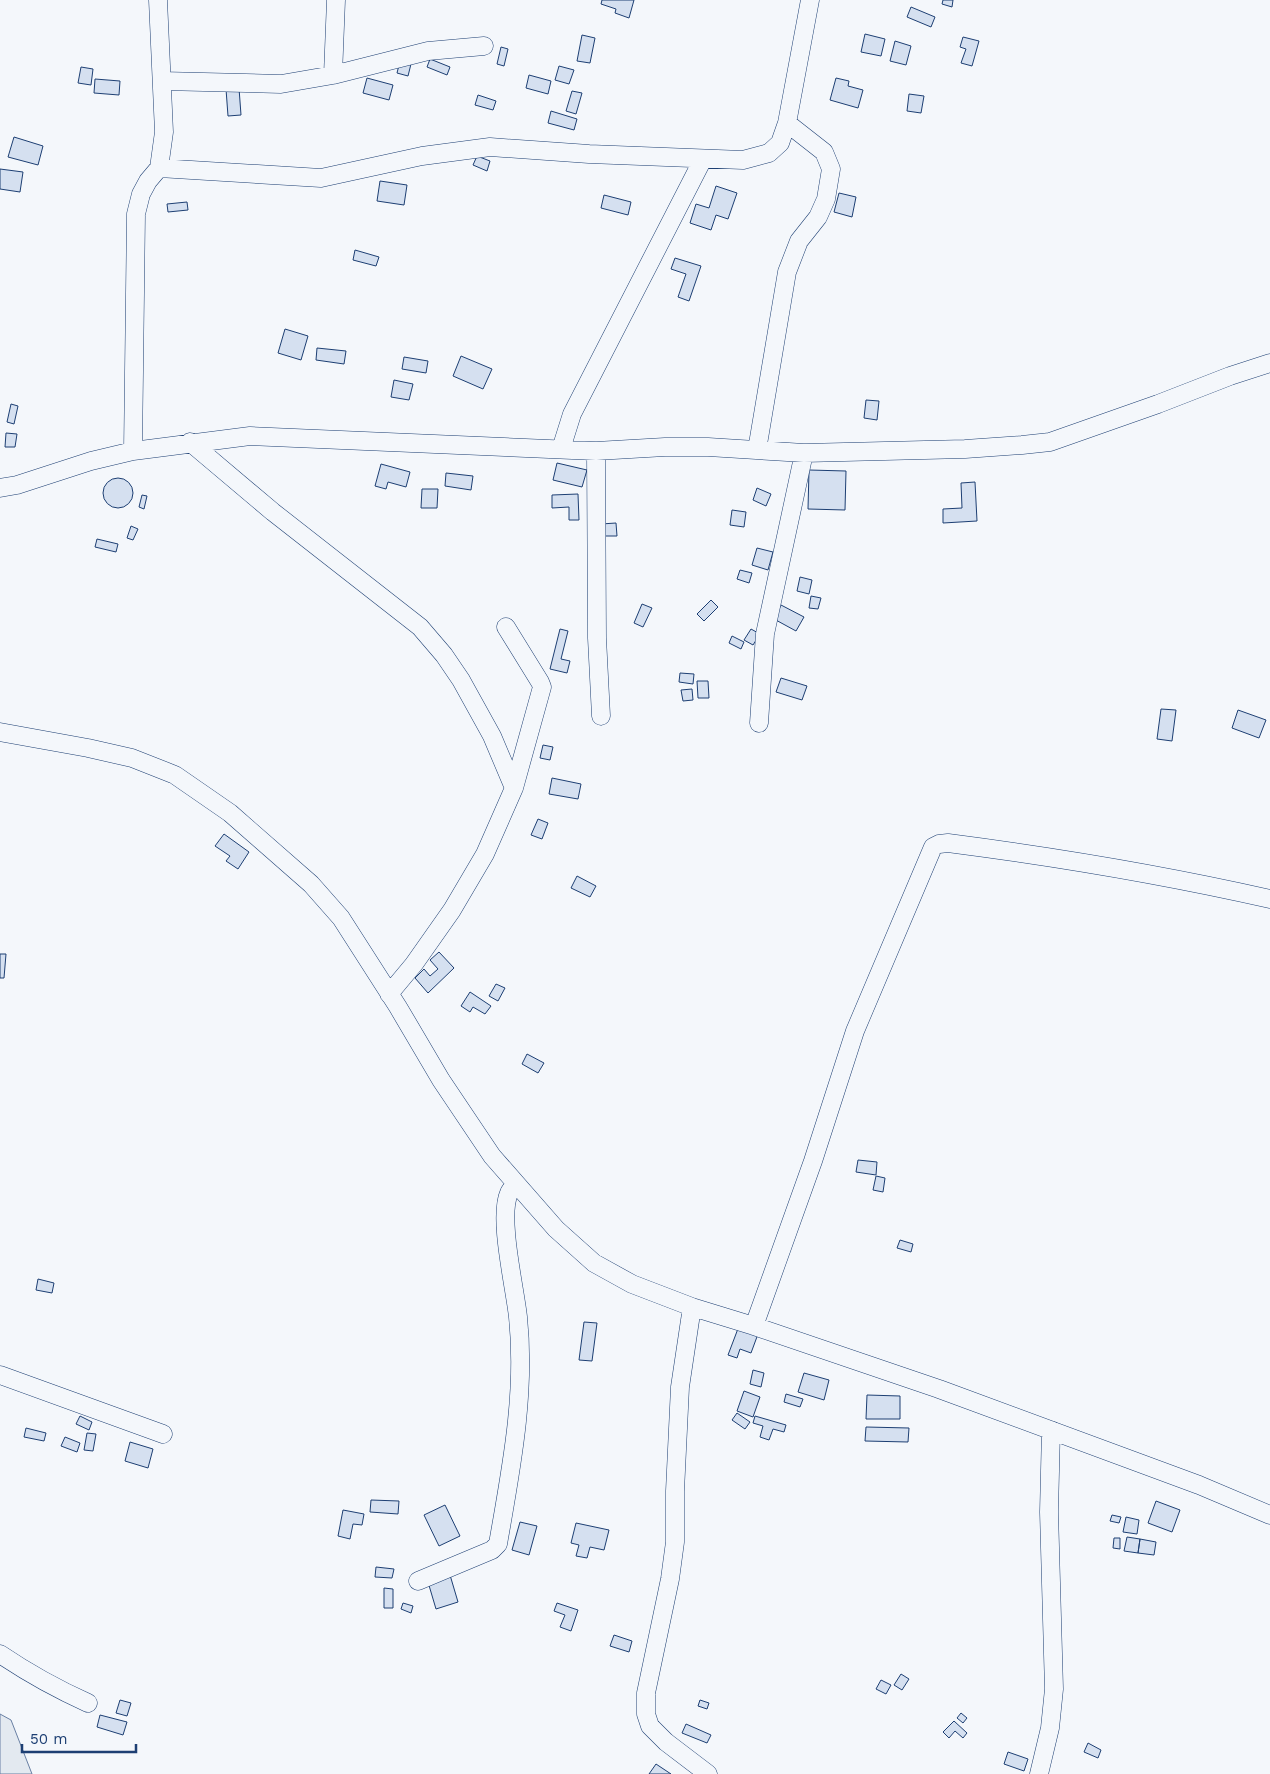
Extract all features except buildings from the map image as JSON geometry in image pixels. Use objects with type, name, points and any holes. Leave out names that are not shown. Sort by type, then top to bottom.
[{"type":"street","points":[[133,451],[136,214],[140,194],[159,168],[164,132],[158,0]]},
{"type":"street","points":[[333,75],[336,0]]},
{"type":"street","points":[[159,168],[321,178],[422,156],[490,147],[589,154],[743,160],[770,153],[780,143],[788,123],[810,0]]},
{"type":"street","points":[[162,81],[281,84],[333,75],[428,51],[484,46]]},
{"type":"street","points":[[757,450],[787,272],[799,241],[818,217],[826,199],[831,169],[824,152],[788,123]]},
{"type":"street","points":[[560,449],[572,414],[703,158]]},
{"type":"street","points":[[0,488],[17,485],[91,461],[133,451],[190,442],[250,436],[596,451],[666,447],[804,453],[965,449],[1050,442],[1270,363]]},
{"type":"street","points":[[190,442],[273,512],[420,627],[444,655],[461,680],[492,736],[514,788]]},
{"type":"street","points":[[596,451],[597,638],[601,716]]},
{"type":"street","points":[[760,723],[765,634],[804,453]]},
{"type":"street","points":[[389,994],[414,964],[452,910],[485,854],[514,788],[542,687],[506,627]]},
{"type":"street","points":[[0,732],[132,758],[175,775],[230,813],[311,884],[341,918],[441,1080],[492,1156],[556,1229],[594,1264],[632,1284],[692,1307],[754,1326],[939,1389],[1199,1485],[1270,1515]]},
{"type":"street","points":[[754,1326],[813,1161],[855,1031],[933,847],[948,843],[1034,854],[1148,874],[1270,899]]},
{"type":"street","points":[[418,1581],[492,1550],[498,1544],[514,1447],[519,1400],[520,1344],[518,1317],[504,1213],[509,1192],[516,1184]]},
{"type":"street","points":[[692,1307],[680,1395],[675,1491],[675,1542],[670,1579],[646,1693],[646,1714],[650,1726],[666,1742],[708,1774]]},
{"type":"street","points":[[0,1375],[163,1434]]},
{"type":"street","points":[[1039,1774],[1050,1728],[1054,1689],[1049,1512],[1051,1430]]},
{"type":"street","points":[[0,1654],[26,1672],[53,1687],[88,1702]]},
{"type":"shaded area","points":[[0,1714],[11,1720],[32,1774],[0,1774]]}]
